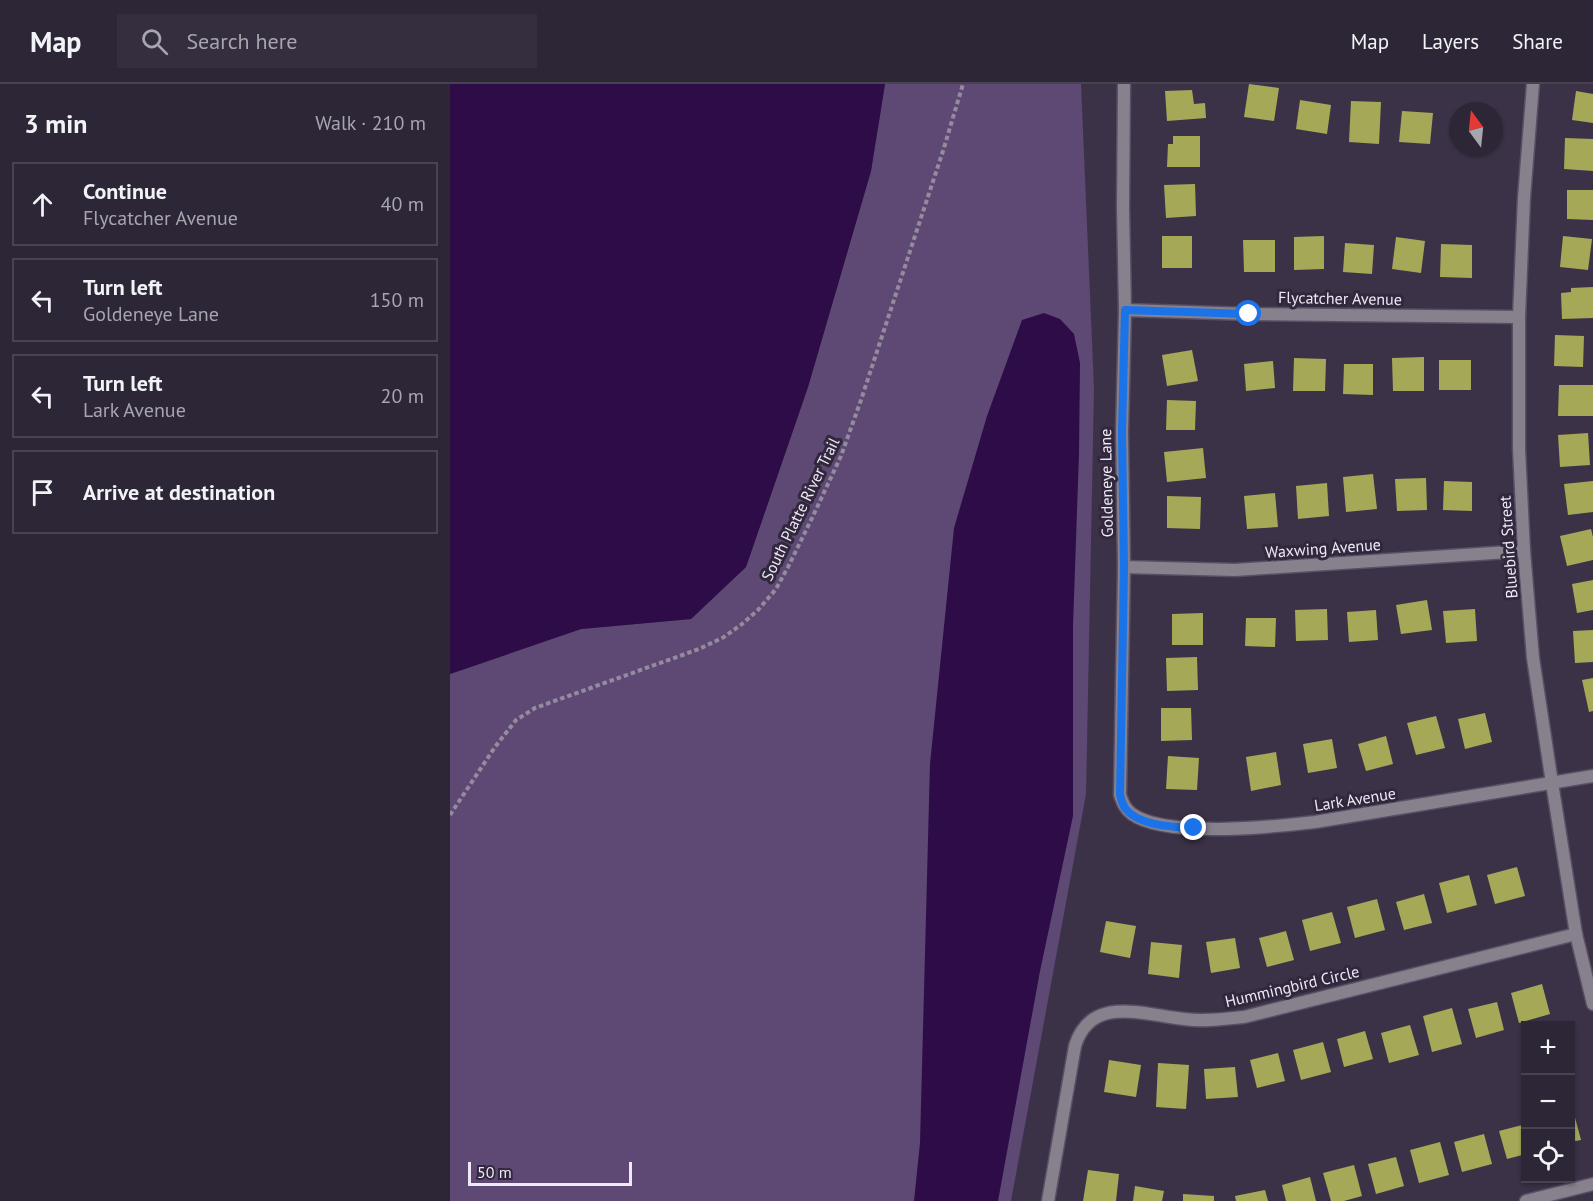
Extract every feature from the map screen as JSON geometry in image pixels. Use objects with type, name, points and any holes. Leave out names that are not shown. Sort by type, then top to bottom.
[{"type":"street","name":"Goldeneye Lane","points":[[1124,84],[1125,310],[1122,432],[1124,567],[1120,795],[1125,808]]},
{"type":"street","name":"Bluebird Street","points":[[1533,84],[1524,198],[1519,317],[1519,449],[1524,551],[1533,658],[1552,783],[1576,934],[1593,1004]]},
{"type":"street","name":"Flycatcher Avenue","points":[[1125,310],[1519,317]]},
{"type":"street","name":"Waxwing Avenue","points":[[1124,567],[1235,570],[1524,551]]},
{"type":"street","name":"Lark Avenue","points":[[1125,808],[1145,822],[1175,827],[1281,826],[1593,776]]},
{"type":"street","name":"Hummingbird Circle","points":[[1048,1201],[1076,1046],[1083,1029],[1103,1014],[1123,1011],[1186,1020],[1244,1017],[1408,974],[1576,934]]},
{"type":"street","points":[[1527,1201],[1593,1184]]},
{"type":"path","name":"South Platte River Trail","points":[[450,815],[495,747],[516,720],[535,708],[716,641],[742,624],[776,589],[794,557],[841,456],[887,325],[963,84]]},
{"type":"shaded area","points":[[450,84],[885,84],[871,171],[808,387],[746,567],[691,619],[581,629],[450,674]]},
{"type":"shaded area","points":[[885,84],[1081,84],[1094,389],[1086,794],[1011,1201],[450,1201],[450,674],[581,629],[691,619],[746,567],[808,387],[871,171]]},
{"type":"shaded area","points":[[1044,313],[1060,319],[1074,334],[1080,363],[1073,626],[1073,816],[1040,971],[998,1201],[914,1201],[920,1143],[930,764],[954,528],[987,416],[1022,320]]},
{"type":"building","points":[[1249,84],[1279,88],[1274,121],[1244,117]]},
{"type":"building","points":[[1192,90],[1194,104],[1205,103],[1206,118],[1167,121],[1165,91]]},
{"type":"building","points":[[1576,91],[1593,94],[1593,123],[1572,120]]},
{"type":"building","points":[[1300,100],[1331,105],[1327,134],[1296,129]]},
{"type":"building","points":[[1351,101],[1381,102],[1379,144],[1349,142]]},
{"type":"building","points":[[1402,111],[1433,113],[1430,144],[1399,142]]},
{"type":"building","points":[[1173,136],[1200,136],[1200,167],[1167,167],[1168,144],[1173,144]]},
{"type":"building","points":[[1565,138],[1593,139],[1593,171],[1564,169]]},
{"type":"building","points":[[1195,184],[1196,216],[1166,218],[1164,185]]},
{"type":"building","points":[[1567,190],[1593,190],[1593,220],[1567,219]]},
{"type":"building","points":[[1162,236],[1192,236],[1192,268],[1162,268]]},
{"type":"building","points":[[1324,236],[1324,269],[1294,270],[1294,237]]},
{"type":"building","points":[[1563,236],[1592,239],[1588,270],[1560,267]]},
{"type":"building","points":[[1396,237],[1425,241],[1421,273],[1392,269]]},
{"type":"building","points":[[1243,240],[1275,240],[1275,272],[1244,272]]},
{"type":"building","points":[[1345,243],[1374,245],[1372,274],[1343,272]]},
{"type":"building","points":[[1441,244],[1472,245],[1472,278],[1440,277]]},
{"type":"building","points":[[1593,287],[1593,318],[1562,319],[1561,293],[1571,292],[1571,288]]},
{"type":"building","points":[[1555,335],[1584,336],[1583,367],[1554,366]]},
{"type":"building","points":[[1192,350],[1198,381],[1167,386],[1162,355]]},
{"type":"building","points":[[1424,357],[1424,391],[1393,391],[1392,358]]},
{"type":"building","points":[[1294,358],[1326,359],[1325,391],[1293,391]]},
{"type":"building","points":[[1439,360],[1471,360],[1471,390],[1439,390]]},
{"type":"building","points":[[1273,361],[1275,388],[1246,391],[1244,364]]},
{"type":"building","points":[[1344,364],[1373,364],[1373,395],[1343,394]]},
{"type":"building","points":[[1559,385],[1593,385],[1593,416],[1558,416]]},
{"type":"building","points":[[1167,400],[1196,401],[1195,430],[1166,430]]},
{"type":"building","points":[[1588,433],[1590,465],[1560,467],[1558,435]]},
{"type":"building","points":[[1203,448],[1206,478],[1167,482],[1164,452]]},
{"type":"building","points":[[1373,474],[1377,509],[1346,512],[1343,477]]},
{"type":"building","points":[[1426,478],[1427,510],[1397,511],[1395,479]]},
{"type":"building","points":[[1444,481],[1472,482],[1472,511],[1443,510]]},
{"type":"building","points":[[1593,481],[1593,512],[1568,515],[1564,484]]},
{"type":"building","points":[[1327,483],[1329,516],[1298,519],[1296,486]]},
{"type":"building","points":[[1275,493],[1278,527],[1247,529],[1244,496]]},
{"type":"building","points":[[1167,496],[1201,497],[1200,529],[1167,528]]},
{"type":"building","points":[[1591,529],[1593,560],[1567,566],[1560,536]]},
{"type":"building","points":[[1593,580],[1593,610],[1577,613],[1572,584]]},
{"type":"building","points":[[1427,600],[1432,630],[1401,634],[1396,605]]},
{"type":"building","points":[[1327,609],[1328,640],[1296,641],[1295,610]]},
{"type":"building","points":[[1475,609],[1477,641],[1446,643],[1443,611]]},
{"type":"building","points":[[1376,610],[1378,640],[1349,642],[1347,612]]},
{"type":"building","points":[[1203,613],[1203,645],[1172,645],[1172,614]]},
{"type":"building","points":[[1246,618],[1276,618],[1275,647],[1245,646]]},
{"type":"building","points":[[1593,630],[1593,662],[1575,663],[1573,631]]},
{"type":"building","points":[[1197,657],[1198,690],[1167,691],[1166,658]]},
{"type":"building","points":[[1593,678],[1593,711],[1589,712],[1582,680]]},
{"type":"building","points":[[1161,708],[1191,708],[1192,740],[1161,741]]},
{"type":"building","points":[[1485,713],[1492,742],[1465,749],[1458,719]]},
{"type":"building","points":[[1436,716],[1445,748],[1416,755],[1407,723]]},
{"type":"building","points":[[1386,736],[1393,764],[1366,771],[1358,744]]},
{"type":"building","points":[[1332,739],[1337,768],[1308,773],[1303,744]]},
{"type":"building","points":[[1276,752],[1281,785],[1251,791],[1246,757]]},
{"type":"building","points":[[1168,756],[1199,758],[1197,790],[1166,789]]},
{"type":"building","points":[[1517,867],[1525,896],[1495,904],[1487,875]]},
{"type":"building","points":[[1469,875],[1477,905],[1447,913],[1439,883]]},
{"type":"building","points":[[1424,894],[1432,923],[1404,930],[1396,902]]},
{"type":"building","points":[[1377,899],[1385,930],[1355,938],[1347,907]]},
{"type":"building","points":[[1332,912],[1341,943],[1310,951],[1302,920]]},
{"type":"building","points":[[1106,921],[1136,926],[1130,958],[1100,952]]},
{"type":"building","points":[[1286,931],[1294,960],[1267,967],[1259,938]]},
{"type":"building","points":[[1235,938],[1240,968],[1211,973],[1206,942]]},
{"type":"building","points":[[1151,942],[1182,945],[1179,978],[1148,974]]},
{"type":"building","points":[[1542,984],[1550,1014],[1519,1023],[1511,993]]},
{"type":"building","points":[[1497,1002],[1504,1030],[1476,1038],[1468,1009]]},
{"type":"building","points":[[1452,1008],[1462,1044],[1432,1052],[1423,1016]]},
{"type":"building","points":[[1410,1025],[1419,1055],[1389,1063],[1381,1033]]},
{"type":"building","points":[[1365,1031],[1373,1059],[1344,1067],[1337,1039]]},
{"type":"building","points":[[1323,1042],[1331,1072],[1301,1080],[1293,1050]]},
{"type":"building","points":[[1278,1053],[1285,1081],[1257,1088],[1250,1060]]},
{"type":"building","points":[[1109,1060],[1141,1065],[1136,1097],[1104,1092]]},
{"type":"building","points":[[1158,1063],[1189,1065],[1186,1109],[1156,1107]]},
{"type":"building","points":[[1235,1067],[1238,1097],[1206,1099],[1204,1069]]},
{"type":"building","points":[[1575,1118],[1581,1140],[1575,1141]]},
{"type":"building","points":[[1521,1125],[1521,1155],[1507,1159],[1499,1131]]},
{"type":"building","points":[[1484,1134],[1492,1164],[1462,1172],[1454,1142]]},
{"type":"building","points":[[1440,1142],[1449,1175],[1419,1183],[1410,1150]]},
{"type":"building","points":[[1396,1157],[1404,1186],[1376,1194],[1368,1164]]},
{"type":"building","points":[[1354,1165],[1362,1196],[1344,1201],[1331,1201],[1323,1173]]},
{"type":"building","points":[[1088,1170],[1119,1174],[1116,1201],[1083,1201]]},
{"type":"building","points":[[1310,1177],[1316,1201],[1286,1201],[1282,1185]]},
{"type":"building","points":[[1135,1186],[1164,1191],[1162,1201],[1133,1201]]},
{"type":"building","points":[[1265,1190],[1268,1201],[1236,1201],[1235,1196]]},
{"type":"building","points":[[1183,1194],[1214,1196],[1214,1201],[1183,1201]]},
{"type":"route","points":[[1194,828],[1145,822],[1125,808],[1120,795],[1125,310],[1249,314]]}]
